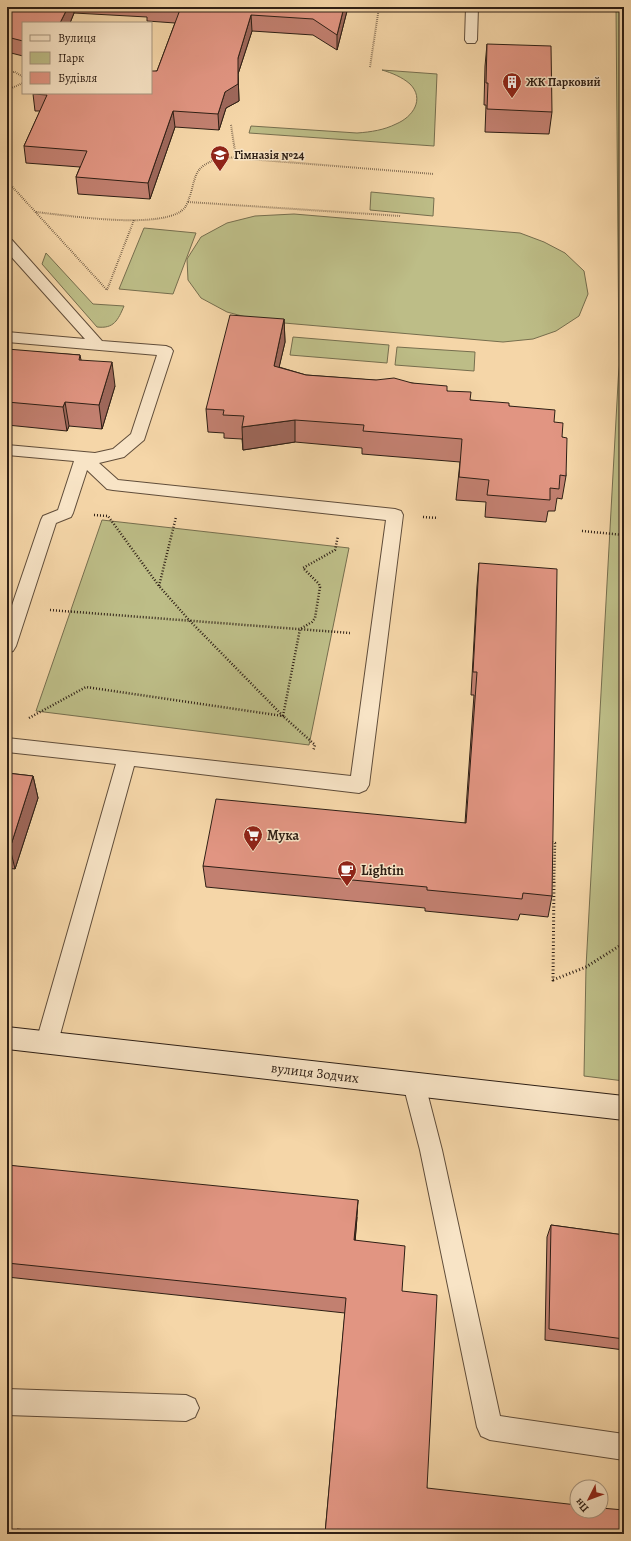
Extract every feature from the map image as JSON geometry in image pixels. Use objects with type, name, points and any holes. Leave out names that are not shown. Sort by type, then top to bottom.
[{"type":"main road","name":"вулиця Зодчих","points":[[7,1038],[624,1108]]},
{"type":"lane","points":[[471,40],[472,7]]},
{"type":"lane","points":[[7,243],[97,344]]},
{"type":"lane","points":[[7,336],[166,351],[138,436],[118,453],[95,458],[7,450]]},
{"type":"lane","points":[[7,745],[359,785],[395,515],[113,485],[83,457]]},
{"type":"lane","points":[[7,646],[49,520],[65,512],[83,457]]},
{"type":"lane","points":[[47,1042],[127,758]]},
{"type":"lane","points":[[414,1084],[431,1150],[490,1428],[624,1447]]},
{"type":"lane","points":[[7,1402],[186,1408]]},
{"type":"path","points":[[370,67],[379,7]]},
{"type":"path","points":[[7,72],[15,72],[22,76]]},
{"type":"path","points":[[7,90],[22,84]]},
{"type":"path","points":[[231,124],[236,158]]},
{"type":"path","points":[[36,212],[134,220],[162,219],[172,217],[184,210],[188,202],[197,170],[206,162],[224,157],[434,174]]},
{"type":"path","points":[[7,181],[107,290],[134,220]]},
{"type":"path","points":[[188,202],[401,216]]},
{"type":"path","points":[[159,586],[182,493]]},
{"type":"path","points":[[283,716],[300,629],[315,618],[320,587],[319,584],[303,568],[335,550],[343,510]]},
{"type":"path","points":[[65,512],[108,516],[159,586],[189,620],[283,716],[314,745],[309,779]]},
{"type":"path","points":[[582,531],[624,535]]},
{"type":"path","points":[[19,608],[380,636]]},
{"type":"path","points":[[23,721],[86,687],[283,716]]},
{"type":"path","points":[[549,842],[555,843],[552,980],[586,967],[624,943]]},
{"type":"green space","points":[[616,7],[624,7],[624,1081],[584,1076],[586,967],[619,365]]},
{"type":"green space","points":[[382,70],[437,74],[434,146],[249,133],[251,126],[357,133],[387,128],[396,124],[412,112],[417,101],[417,96],[410,84],[397,76]]},
{"type":"green space","points":[[371,192],[434,198],[433,216],[370,210]]},
{"type":"green space","points":[[294,214],[520,233],[544,242],[565,253],[584,271],[588,294],[579,316],[556,331],[533,339],[503,342],[261,321],[227,312],[201,298],[188,280],[187,259],[201,237],[227,223],[255,216]]},
{"type":"green space","points":[[144,228],[196,233],[173,294],[119,289]]},
{"type":"green space","points":[[46,253],[93,304],[124,306],[115,322],[108,327],[97,327],[42,264]]},
{"type":"green space","points":[[293,337],[389,345],[387,363],[290,355]]},
{"type":"green space","points":[[397,347],[475,352],[474,371],[395,365]]},
{"type":"green space","points":[[102,520],[349,548],[309,745],[36,711]]},
{"type":"building","points":[[7,7],[68,7],[60,22],[22,22],[22,41],[7,37]]},
{"type":"building","points":[[181,7],[344,7],[337,35],[313,19],[251,15],[238,58],[238,84],[225,92],[218,114],[173,111],[148,183],[76,177],[87,151],[24,146],[47,95],[33,94],[152,94],[152,71],[157,71]]},
{"type":"building","name":"ЖК Парковий","points":[[487,44],[551,46],[552,112],[487,109]]},
{"type":"building","points":[[230,315],[284,319],[274,366],[306,375],[376,380],[394,378],[412,383],[447,386],[447,391],[471,392],[470,400],[509,403],[509,406],[555,410],[554,422],[563,423],[562,437],[567,438],[566,476],[560,475],[559,489],[550,488],[550,500],[487,495],[489,480],[459,477],[462,439],[363,431],[364,425],[295,420],[242,427],[244,416],[223,415],[224,410],[206,409]]},
{"type":"building","points":[[7,349],[80,355],[79,360],[112,362],[99,405],[65,402],[63,407],[7,402]]},
{"type":"building","points":[[479,563],[557,569],[552,896],[523,893],[522,899],[427,890],[427,887],[203,866],[216,799],[466,823],[477,672],[473,672]]},
{"type":"building","points":[[7,773],[33,776],[10,848],[7,848]]},
{"type":"building","points":[[7,1165],[358,1200],[354,1240],[405,1246],[402,1291],[437,1295],[427,1488],[569,1504],[569,1519],[609,1519],[609,1509],[624,1510],[624,1534],[325,1534],[346,1298],[7,1263]]},
{"type":"building","points":[[551,1225],[624,1235],[624,1339],[549,1329]]},
{"type":"building","points":[[17,1529],[62,1534],[16,1534]]},
{"type":"place","name":"ЖК Парковий","points":[[512,99]]},
{"type":"place","name":"Гімназія №24","points":[[220,172]]},
{"type":"place","name":"Мука","points":[[253,852]]},
{"type":"place","name":"Lightin","points":[[347,887]]}]
